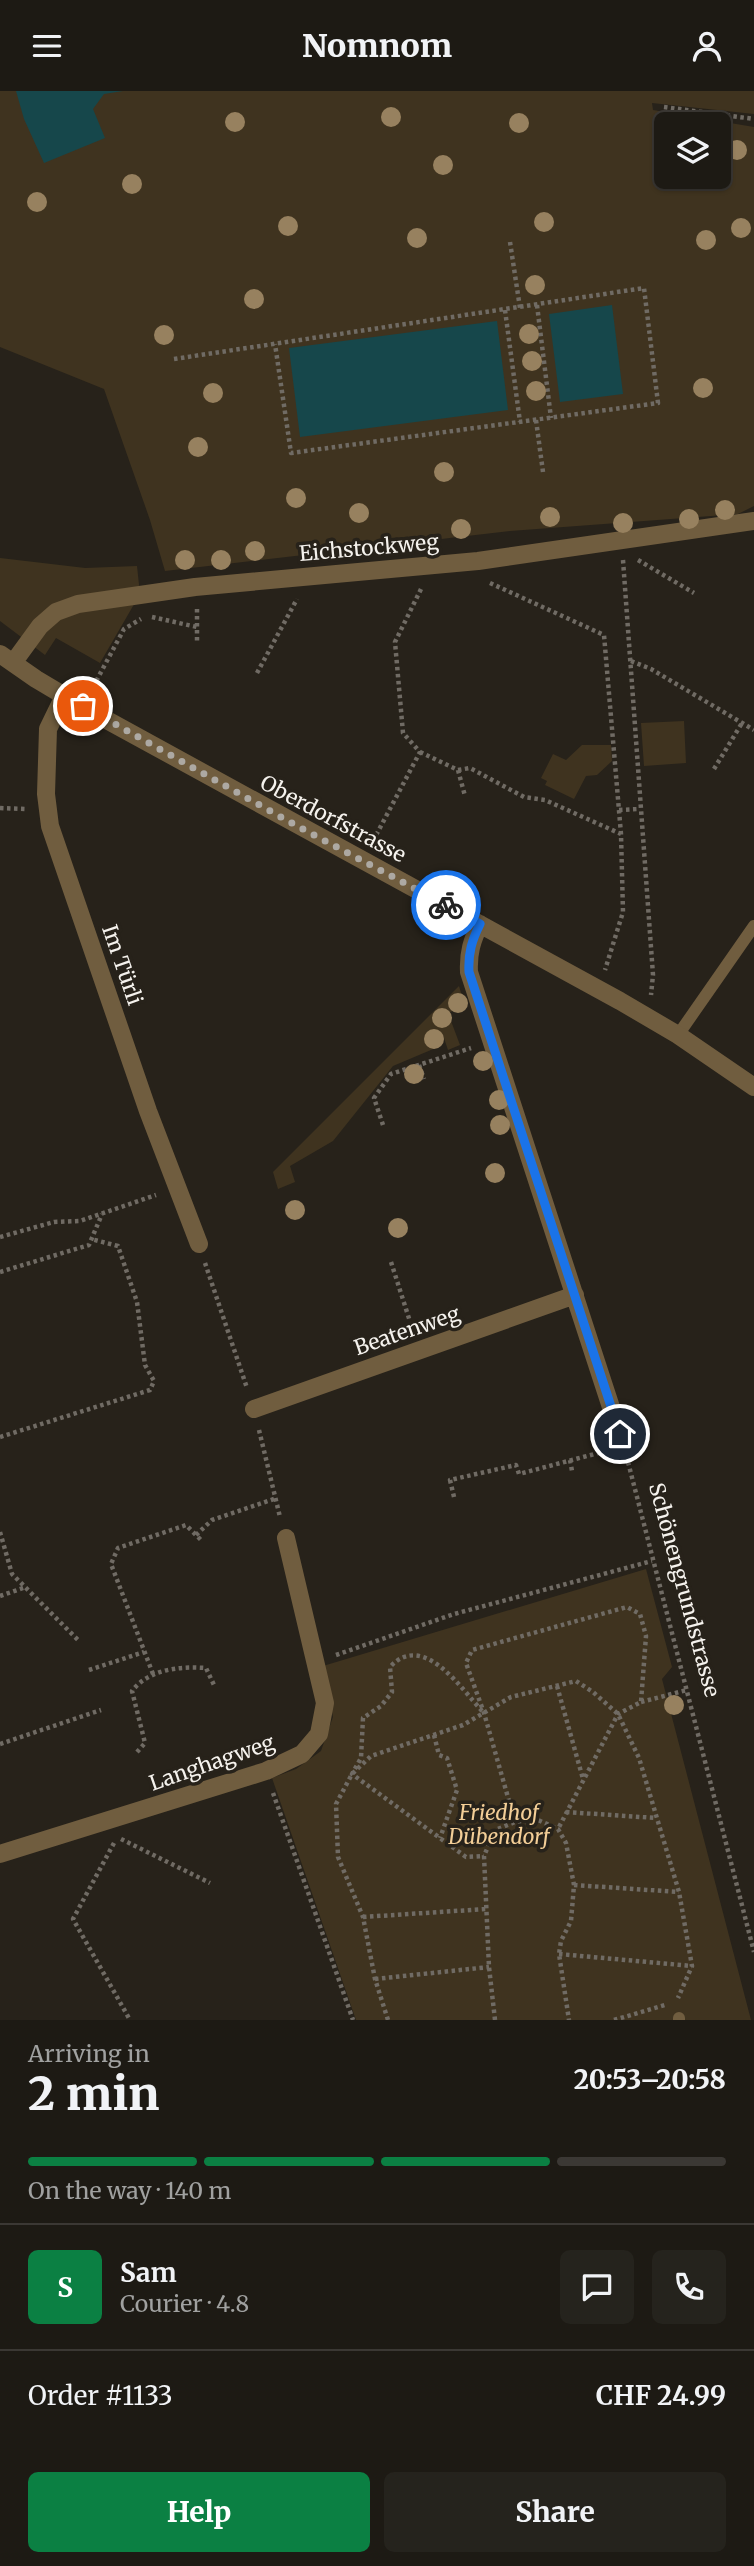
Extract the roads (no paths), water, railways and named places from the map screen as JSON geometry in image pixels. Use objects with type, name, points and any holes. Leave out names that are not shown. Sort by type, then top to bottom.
[{"type":"street","name":"Eichstockweg","points":[[6,658],[56,612],[78,604],[195,587],[622,547],[754,521]]},
{"type":"street","name":"Oberdorfstrasse","points":[[6,658],[64,696],[678,1035],[754,1087]]},
{"type":"street","name":"Im Türli","points":[[64,696],[48,729],[46,794],[50,826],[148,1111],[199,1244]]},
{"type":"street","points":[[480,924],[471,947],[469,972],[623,1443]]},
{"type":"street","name":"Beatenweg","points":[[254,1409],[575,1295]]},
{"type":"street","name":"Langhagweg","points":[[0,1854],[167,1804],[266,1771],[302,1754],[319,1734],[325,1703],[286,1538]]},
{"type":"lane","points":[[678,1035],[754,926]]},
{"type":"water","points":[[16,91],[123,91],[104,94],[93,109],[105,138],[44,163],[24,119]]},
{"type":"water","points":[[612,305],[623,394],[560,402],[549,314]]},
{"type":"water","points":[[497,321],[508,410],[300,437],[289,348]]},
{"type":"park label","name":"Friedhof Dübendorf","points":[[499,1825]]}]
